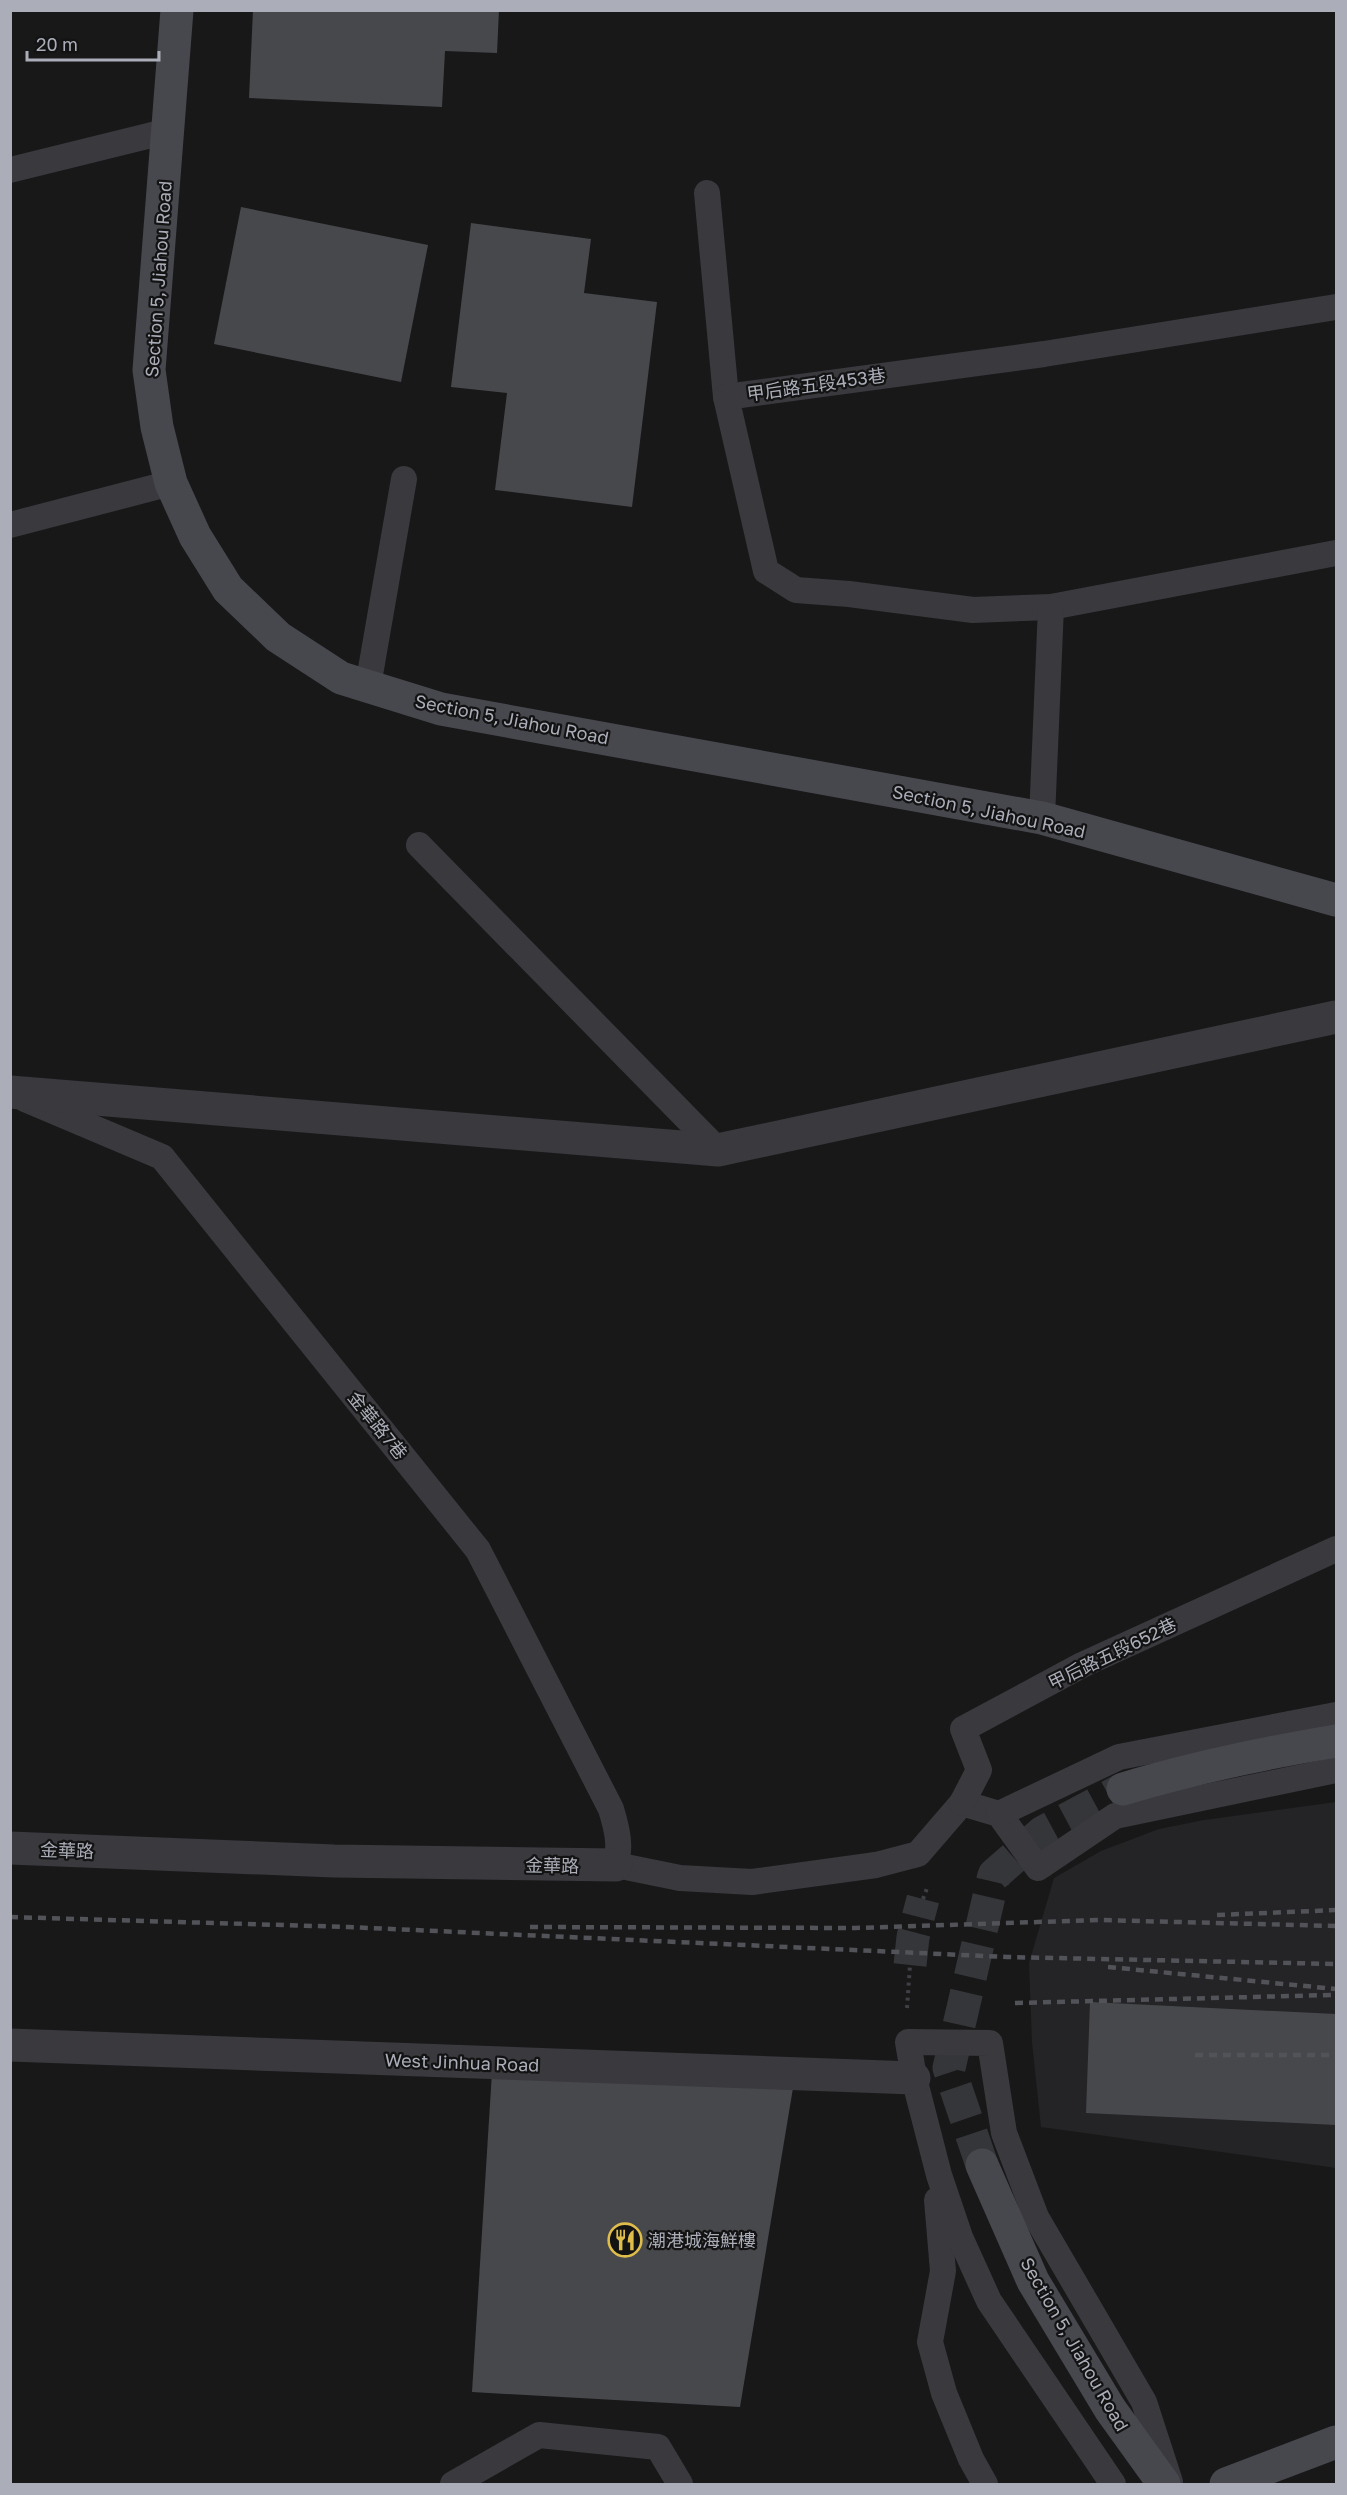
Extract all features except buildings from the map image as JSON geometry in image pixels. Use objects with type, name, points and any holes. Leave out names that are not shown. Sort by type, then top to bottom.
[{"type":"main road","name":"Section 5, Jiahou Road","points":[[177,10],[149,370],[157,427],[171,483],[195,536],[228,589],[278,637],[341,678],[441,709],[1042,818],[1336,900]]},
{"type":"main road","points":[[1123,1789],[1276,1751],[1336,1741]]},
{"type":"main road","name":"Section 5, Jiahou Road","points":[[982,2165],[1033,2281],[1110,2409],[1164,2484]]},
{"type":"main road","points":[[1226,2484],[1336,2442]]},
{"type":"street","points":[[10,1092],[718,1150],[1336,1017]]},
{"type":"street","name":"金華路","points":[[10,1848],[334,1861],[616,1865]]},
{"type":"street","name":"West Jinhua Road","points":[[10,2045],[914,2078]]},
{"type":"lane","points":[[10,170],[168,131]]},
{"type":"lane","points":[[707,193],[726,397]]},
{"type":"lane","name":"甲后路五段453巷","points":[[1336,307],[1044,354],[726,397],[766,571],[796,590],[849,594],[973,610],[1051,608],[1336,553]]},
{"type":"lane","points":[[368,686],[404,478]]},
{"type":"lane","points":[[10,525],[171,483]]},
{"type":"lane","points":[[1042,818],[1051,608]]},
{"type":"lane","points":[[419,845],[718,1150]]},
{"type":"lane","name":"金華路7巷","points":[[10,1092],[162,1157],[478,1550],[611,1809],[618,1833],[619,1854],[616,1865]]},
{"type":"lane","name":"甲后路五段652巷","points":[[962,1803],[979,1770],[963,1729],[1082,1665],[1336,1549]]},
{"type":"lane","points":[[999,1815],[1119,1757],[1336,1715]]},
{"type":"lane","points":[[962,1803],[999,1815],[1038,1868],[1114,1816],[1336,1770]]},
{"type":"lane","name":"金華路","points":[[616,1865],[680,1878],[752,1882],[876,1865],[918,1854],[962,1803]]},
{"type":"lane","points":[[1113,2484],[990,2301],[960,2237],[932,2149],[914,2078],[908,2042],[990,2043],[1004,2133],[1036,2217],[1144,2402],[1171,2484]]},
{"type":"lane","points":[[932,2149],[943,2271],[930,2342],[944,2393],[971,2459],[985,2484]]},
{"type":"lane","points":[[453,2484],[539,2435],[658,2446],[680,2484]]},
{"type":"shaded area","points":[[1336,1802],[1336,2168],[1041,2127],[1032,2042],[1029,1963],[1054,1878],[1101,1851],[1159,1829],[1204,1820]]},
{"type":"tunnel","points":[[982,2165],[949,2068],[994,1875],[1043,1832],[1123,1789]]},
{"type":"tunnel","points":[[910,1965],[913,1937],[923,1899]]},
{"type":"railway","points":[[1217,1915],[1336,1910]]},
{"type":"railway","points":[[10,1917],[348,1927],[1007,1957],[1336,1964]]},
{"type":"railway","points":[[530,1927],[855,1928],[1099,1920],[1336,1926]]},
{"type":"railway","points":[[1108,1967],[1336,1989]]},
{"type":"railway","points":[[1015,2003],[1331,1995]]},
{"type":"railway","points":[[1195,2055],[1336,2055]]},
{"type":"place","name":"潮港城海鮮樓","points":[[625,2240]]}]
